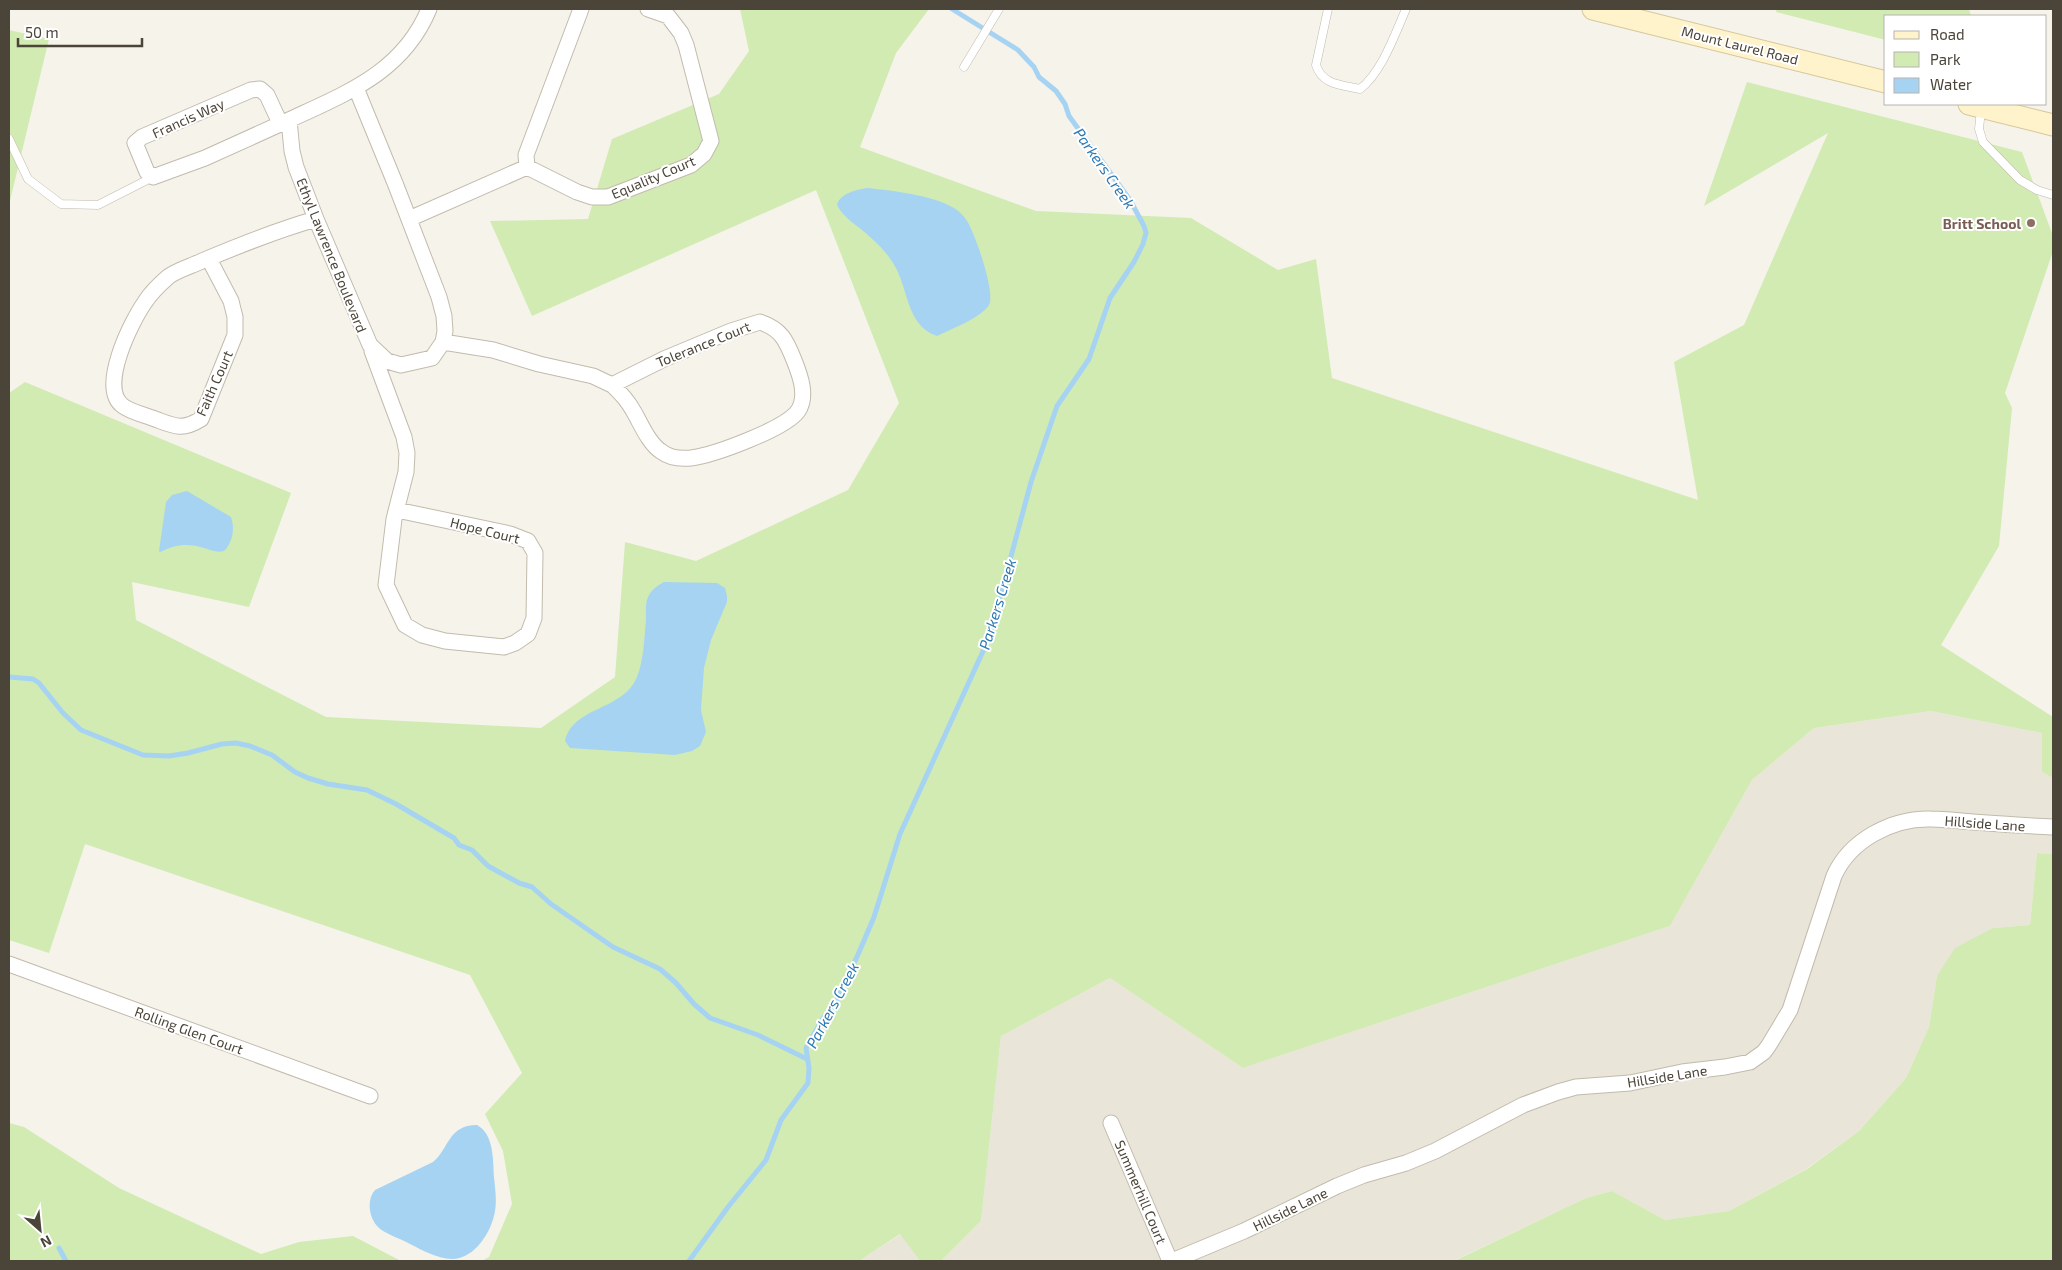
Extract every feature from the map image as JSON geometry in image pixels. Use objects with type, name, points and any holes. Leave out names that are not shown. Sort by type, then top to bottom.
[{"type":"main road","name":"Mount Laurel Road","points":[[1593,9],[1884,82]]},
{"type":"main road","points":[[1976,105],[2053,126]]},
{"type":"street","points":[[153,178],[206,158],[356,88],[395,60],[412,41],[429,9]]},
{"type":"street","points":[[409,219],[527,167],[526,155],[580,9]]},
{"type":"street","name":"Equality Court","points":[[527,167],[578,192],[592,197],[608,197],[691,165],[704,154],[711,141],[686,45],[681,34],[668,16],[648,9]]},
{"type":"street","points":[[356,88],[432,277],[444,316],[445,331],[443,342]]},
{"type":"street","name":"Francis Way","points":[[153,178],[147,172],[135,143],[142,138],[251,90],[260,90],[266,95],[285,121]]},
{"type":"street","name":"Ethyl Lawrence Boulevard","points":[[285,121],[296,167],[370,345],[387,361],[401,365],[432,358],[443,342]]},
{"type":"street","name":"Faith Court","points":[[209,259],[231,301],[235,317],[235,335],[201,419],[191,425],[178,427],[122,406],[115,394],[113,379],[126,335],[145,301],[169,276],[263,236],[316,219]]},
{"type":"street","name":"Tolerance Court","points":[[443,342],[493,350],[539,364],[593,376],[612,385],[628,402],[650,440],[661,452],[674,458],[707,455],[775,429],[798,410],[803,396],[802,382],[797,366],[784,337],[773,327],[760,322],[731,331],[682,353],[664,358],[612,385]]},
{"type":"street","name":"Hope Court","points":[[370,345],[404,437],[406,472],[397,510],[386,585],[405,625],[422,635],[445,641],[504,647],[515,643],[528,634],[534,618],[535,553],[528,541],[510,534],[397,510]]},
{"type":"street","name":"Hillside Lane","points":[[1171,1261],[1244,1231],[1337,1186],[1364,1175],[1406,1163],[1435,1151],[1522,1105],[1558,1092],[1576,1087],[1630,1083],[1682,1072],[1750,1062],[1764,1052],[1790,1010],[1834,876],[1846,857],[1857,845],[1883,830],[1918,820],[1988,822],[2053,827]]},
{"type":"street","name":"Rolling Glen Court","points":[[9,964],[370,1096]]},
{"type":"street","name":"Summerhill Court","points":[[1111,1123],[1171,1261]]},
{"type":"lane","points":[[964,67],[999,9]]},
{"type":"lane","points":[[1328,9],[1316,65],[1318,72],[1322,78],[1329,82],[1360,89],[1370,81],[1381,64],[1406,9]]},
{"type":"lane","points":[[1976,105],[1978,129],[1983,142],[2020,180],[2037,190],[2053,195]]},
{"type":"lane","points":[[9,139],[28,179],[61,204],[98,205],[153,178]]},
{"type":"shaded area","points":[[1931,711],[2042,733],[2042,772],[2053,778],[2053,854],[2037,853],[2030,925],[1993,928],[1937,976],[1929,1027],[1906,1078],[1859,1131],[1806,1169],[1729,1211],[1665,1220],[1612,1191],[1586,1198],[1453,1261],[941,1261],[981,1221],[1001,1036],[1110,978],[1243,1068],[1670,926],[1752,780],[1814,728]]},
{"type":"shaded area","points":[[901,1234],[920,1261],[859,1261]]},
{"type":"green space","points":[[740,9],[929,9],[896,53],[860,147],[1036,211],[1191,218],[1278,270],[1316,259],[1332,378],[1698,500],[1674,362],[1744,325],[1828,133],[1704,206],[1747,82],[2022,152],[2053,236],[2053,251],[2005,393],[2012,408],[1999,546],[1941,645],[2053,717],[2053,778],[2042,772],[2042,733],[1931,711],[1814,728],[1752,780],[1670,926],[1243,1068],[1110,978],[1001,1036],[981,1221],[941,1261],[920,1261],[900,1234],[859,1261],[482,1261],[489,1257],[512,1204],[503,1151],[485,1114],[522,1073],[470,975],[85,844],[49,953],[9,940],[9,393],[25,382],[291,493],[249,607],[132,582],[136,620],[326,717],[541,728],[615,677],[625,542],[696,561],[848,490],[899,403],[816,190],[532,316],[490,221],[588,219],[612,139],[719,94],[749,51]]},
{"type":"green space","points":[[1777,9],[1969,9],[1971,15],[1884,15],[1884,39],[1776,12]]},
{"type":"green space","points":[[9,30],[49,39],[9,205]]},
{"type":"green space","points":[[2037,853],[2053,854],[2053,1261],[1454,1261],[1586,1198],[1612,1191],[1665,1220],[1729,1211],[1807,1169],[1859,1131],[1906,1078],[1929,1027],[1937,976],[1955,948],[1993,928],[2030,925]]},
{"type":"green space","points":[[9,1123],[24,1127],[119,1188],[261,1254],[299,1242],[353,1236],[401,1261],[9,1261]]},
{"type":"water","points":[[868,188],[901,192],[935,200],[954,208],[961,214],[971,228],[984,263],[990,289],[989,305],[985,310],[973,319],[937,336],[927,331],[919,323],[913,314],[891,259],[837,205],[845,195]]},
{"type":"water","points":[[187,491],[231,517],[232,535],[224,551],[187,545],[159,551],[166,502],[172,495]]},
{"type":"water","points":[[664,582],[717,583],[725,588],[727,596],[727,602],[711,640],[704,668],[701,710],[706,732],[700,746],[692,751],[675,755],[570,748],[565,741],[570,730],[578,721],[621,696],[630,688],[637,677],[643,649],[647,600],[649,594]]},
{"type":"water","points":[[477,1125],[483,1129],[490,1141],[496,1203],[490,1227],[475,1249],[460,1258],[441,1258],[379,1228],[373,1220],[370,1209],[370,1199],[375,1190],[433,1162],[455,1133],[467,1126]]},
{"type":"waterway","name":"Parkers Creek","points":[[689,1261],[728,1207],[766,1160],[781,1120],[808,1083],[809,1068],[806,1048],[823,1018],[837,1000],[860,950],[874,917],[900,834],[989,638],[1031,482],[1057,406],[1089,359],[1110,298],[1134,262],[1146,233],[1130,200],[1069,116],[1065,104],[1056,91],[1039,77],[1034,67],[1018,50],[952,9]]},
{"type":"waterway","points":[[9,677],[33,679],[39,683],[63,713],[81,730],[143,755],[169,756],[222,744],[236,743],[250,746],[272,755],[295,772],[308,778],[328,784],[367,790],[396,804],[454,838],[459,845],[472,850],[488,866],[519,883],[532,887],[551,904],[613,947],[660,969],[710,1018],[758,1035],[807,1059]]},
{"type":"waterway","points":[[59,1248],[66,1261]]},
{"type":"place","name":"Britt School","points":[[2031,223]]}]
